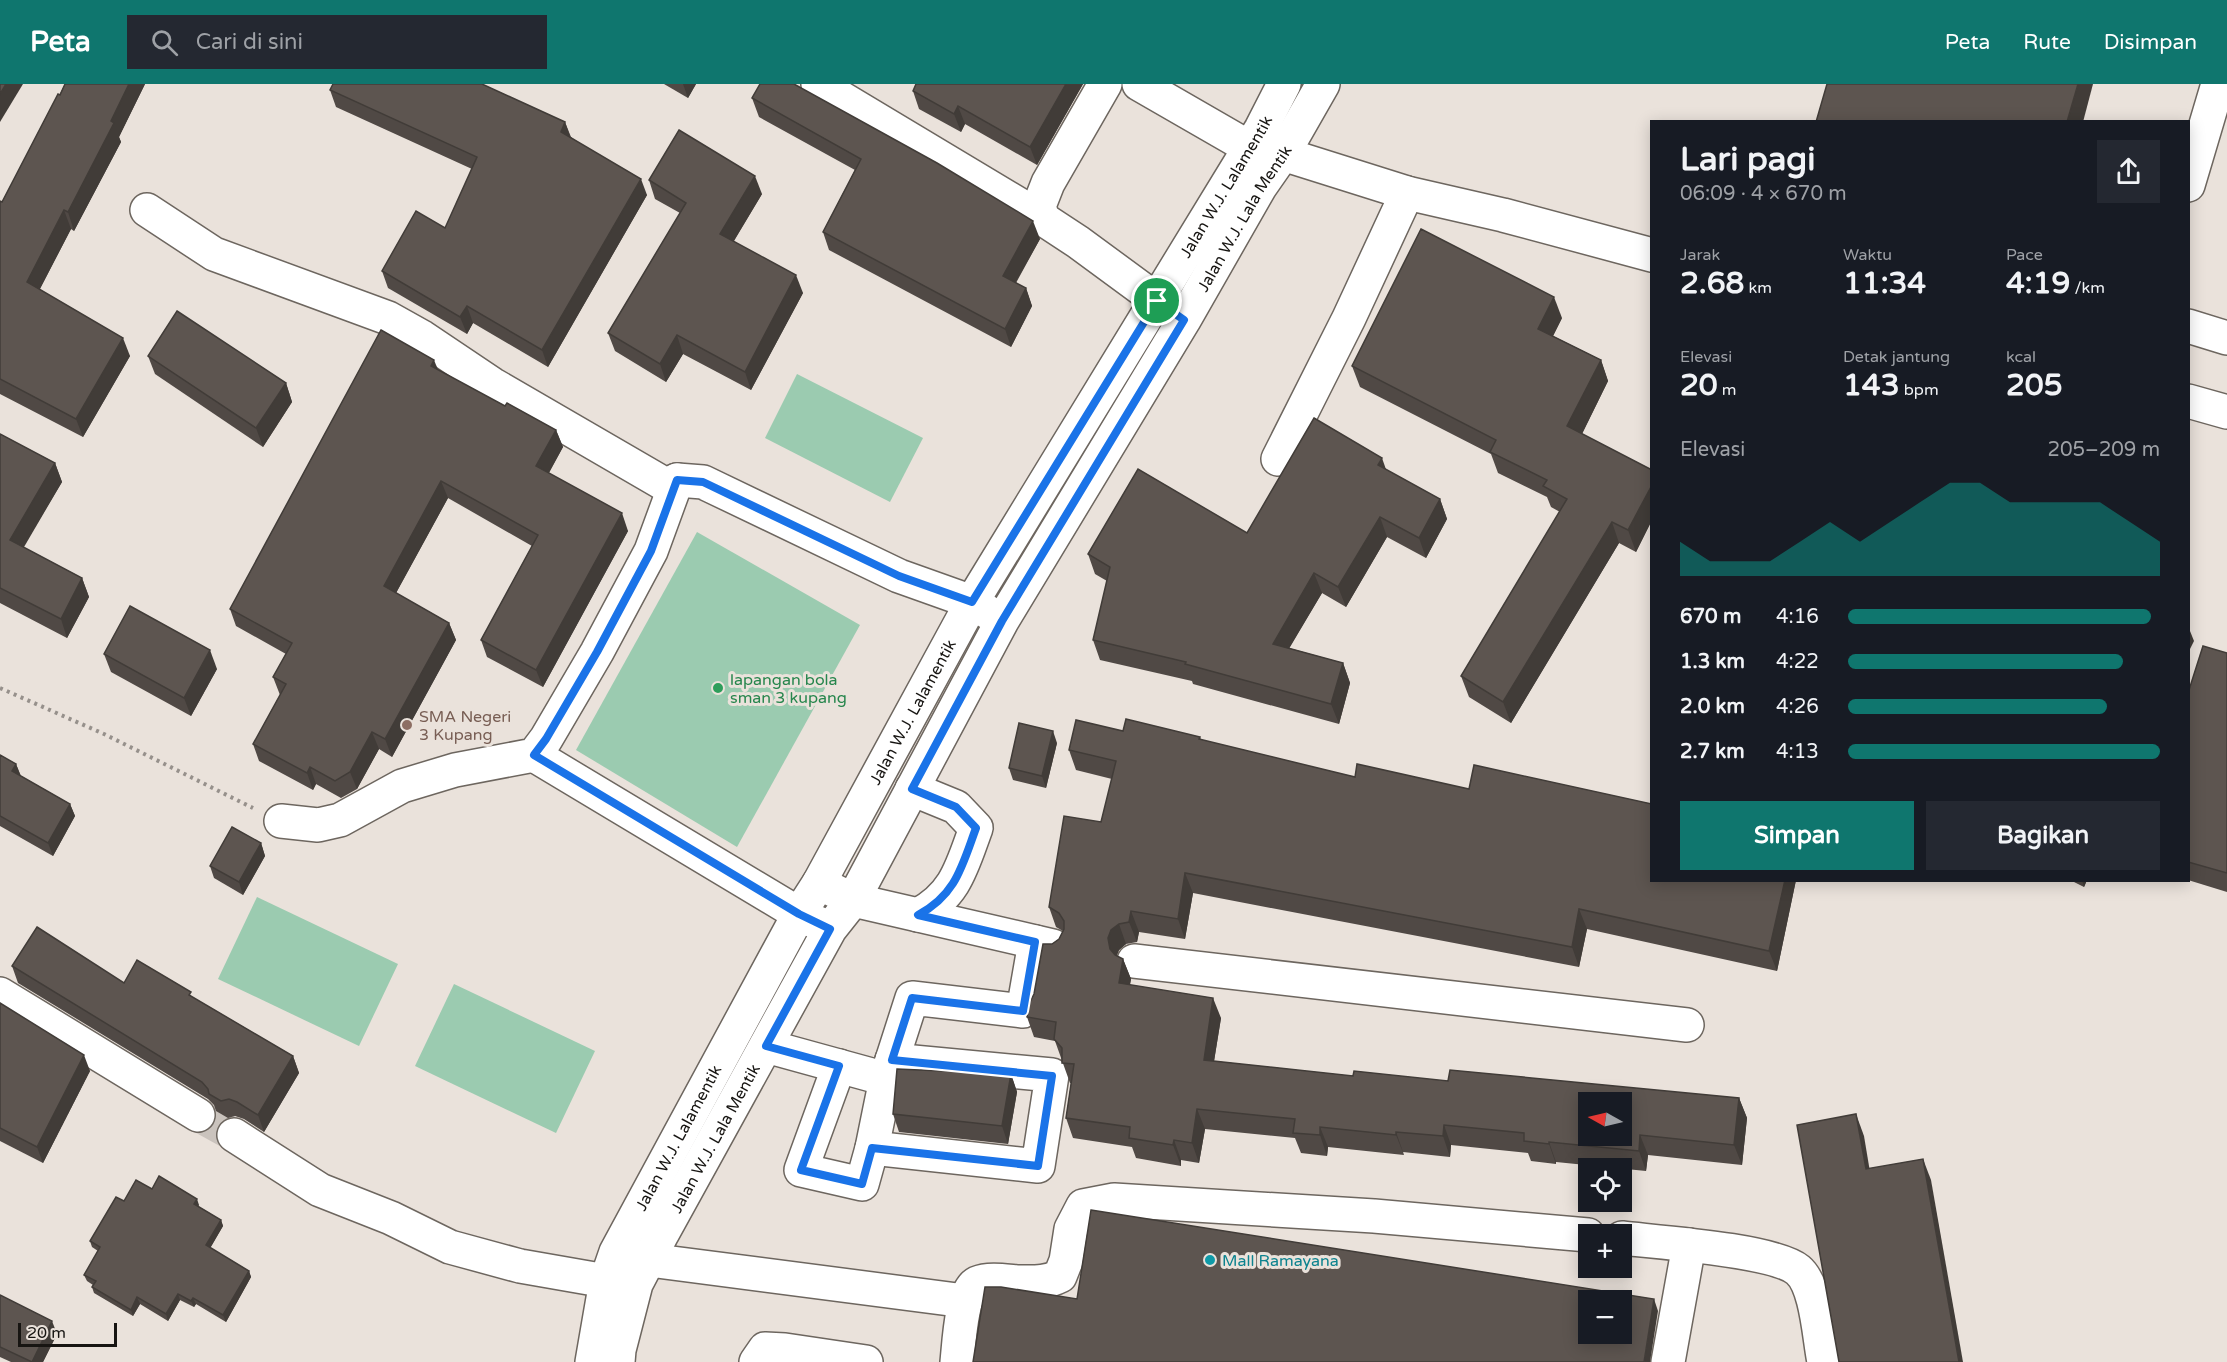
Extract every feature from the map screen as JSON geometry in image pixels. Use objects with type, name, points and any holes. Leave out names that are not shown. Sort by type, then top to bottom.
[{"type":"main road","points":[[818,84],[1043,219],[1184,320]]},
{"type":"main road","points":[[1043,219],[1039,206],[1048,183],[1105,84]]},
{"type":"main road","points":[[1139,84],[1238,141],[1255,139],[1283,154],[1407,194],[1503,215],[1650,254]]},
{"type":"main road","name":"Jalan W.J. Lalamentik","points":[[592,1362],[627,1270],[799,914],[819,883],[972,602],[1255,139],[1284,84]]},
{"type":"main road","name":"Jalan W.J. Lala Mentik","points":[[618,1362],[627,1270],[668,1223],[830,929],[853,900],[1002,621],[1323,84]]},
{"type":"main road","points":[[2190,178],[2218,84]]},
{"type":"main road","points":[[1278,459],[1349,318],[1407,194]]},
{"type":"main road","points":[[147,210],[214,254],[388,318],[422,337],[492,384],[666,485],[677,480],[703,482],[899,576],[972,602],[1002,621]]},
{"type":"main road","points":[[2190,327],[2227,338]]},
{"type":"main road","points":[[2190,402],[2227,412]]},
{"type":"main road","points":[[534,755],[546,739],[597,652],[651,551],[677,480]]},
{"type":"main road","points":[[281,821],[318,825],[340,820],[402,786],[455,770],[534,755],[799,914],[830,929]]},
{"type":"main road","points":[[912,789],[956,807],[976,828],[959,875],[935,906],[918,915]]},
{"type":"main road","points":[[819,883],[853,900],[1044,944],[1023,1011],[912,998],[889,1069],[862,1184],[801,1170],[839,1066]]},
{"type":"main road","points":[[1134,961],[1687,1026]]},
{"type":"main road","points":[[0,994],[198,1115]]},
{"type":"main road","points":[[766,1046],[839,1066],[1052,1076],[1038,1166],[872,1148]]},
{"type":"main road","points":[[234,1135],[320,1190],[391,1218],[450,1247],[520,1266],[627,1270],[965,1301]]},
{"type":"main road","points":[[957,1362],[965,1301],[970,1289],[978,1283],[990,1281],[1038,1282],[1051,1281],[1060,1276],[1066,1261],[1071,1229],[1083,1206],[1114,1200],[1374,1216],[1578,1234]]},
{"type":"main road","points":[[1632,1239],[1689,1245],[1773,1259],[1798,1270],[1810,1288],[1824,1362]]},
{"type":"main road","points":[[1668,1362],[1689,1245]]},
{"type":"main road","points":[[756,1362],[765,1349],[866,1362]]},
{"type":"path","points":[[0,688],[104,734],[281,821]]},
{"type":"green space","points":[[797,374],[923,438],[890,502],[765,438]]},
{"type":"green space","name":"lapangan bola sman 3 kupang","points":[[697,532],[860,625],[737,847],[576,750]]},
{"type":"green space","points":[[257,897],[398,964],[359,1046],[218,979]]},
{"type":"green space","points":[[454,984],[595,1051],[556,1133],[415,1066]]},
{"type":"building","points":[[0,84],[6,84],[0,94]]},
{"type":"building","points":[[65,84],[129,84],[111,121],[114,123],[68,212],[64,210],[27,282],[123,338],[76,419],[0,379],[0,201],[2,202]]},
{"type":"building","points":[[333,84],[482,84],[565,122],[561,132],[641,179],[542,350],[467,306],[460,317],[382,271],[416,211],[445,228],[477,157],[330,90]]},
{"type":"building","points":[[760,84],[794,84],[937,163],[1033,221],[1003,276],[1026,288],[1005,329],[823,232],[861,159],[752,98]]},
{"type":"building","points":[[916,84],[1066,84],[1030,147],[958,106],[954,114],[913,91]]},
{"type":"building","points":[[1827,84],[2078,84],[2068,120],[1817,120]]},
{"type":"building","points":[[679,130],[755,176],[720,234],[796,275],[745,372],[677,335],[660,364],[608,333],[686,203],[649,180]]},
{"type":"building","points":[[1421,229],[1554,297],[1538,329],[1601,360],[1567,426],[1650,469],[1650,489],[1628,530],[1612,522],[1503,702],[1461,676],[1567,499],[1543,486],[1547,480],[1490,452],[1496,440],[1352,366]]},
{"type":"building","points":[[177,311],[286,383],[256,428],[148,356]]},
{"type":"building","points":[[381,330],[434,360],[431,366],[505,406],[507,403],[556,430],[536,466],[622,513],[536,670],[481,640],[538,535],[441,481],[384,586],[449,623],[385,739],[372,732],[350,772],[335,781],[310,767],[307,773],[253,744],[286,684],[273,677],[292,643],[230,609]]},
{"type":"building","points":[[1314,418],[1382,458],[1378,465],[1440,499],[1419,538],[1380,517],[1338,587],[1314,573],[1273,644],[1343,663],[1331,704],[1185,664],[1186,662],[1093,640],[1110,567],[1088,554],[1138,469],[1247,533]]},
{"type":"building","points":[[0,434],[55,463],[10,540],[82,578],[61,619],[0,588]]},
{"type":"building","points":[[130,606],[210,650],[184,698],[104,654]]},
{"type":"building","points":[[2203,646],[2227,653],[2227,873],[2190,863],[2190,687]]},
{"type":"building","points":[[1126,719],[1355,777],[1357,764],[1469,789],[1474,765],[1650,804],[1650,882],[1785,882],[1769,951],[1579,909],[1572,947],[1185,873],[1178,919],[1131,911],[1129,922],[1119,924],[1111,930],[1108,938],[1110,949],[1123,959],[1119,983],[1213,998],[1204,1060],[1353,1076],[1354,1071],[1448,1081],[1450,1070],[1739,1098],[1734,1145],[1640,1135],[1639,1151],[1589,1146],[1632,1146],[1632,1092],[1578,1092],[1578,1145],[1524,1141],[1524,1133],[1444,1125],[1443,1136],[1396,1132],[1396,1135],[1320,1127],[1320,1135],[1293,1133],[1295,1119],[1197,1109],[1192,1143],[1174,1140],[1173,1145],[1129,1138],[1130,1127],[1066,1118],[1074,1064],[1062,1063],[1062,1048],[1054,1039],[1056,1022],[1027,1017],[1029,1004],[1034,994],[1043,944],[1052,944],[1059,939],[1064,929],[1064,921],[1059,913],[1049,907],[1064,816],[1101,822],[1116,761],[1069,750],[1076,720],[1123,731]]},
{"type":"building","points":[[1019,723],[1053,731],[1042,776],[1009,768]]},
{"type":"building","points":[[0,755],[16,764],[12,771],[70,804],[48,843],[0,816]]},
{"type":"building","points":[[232,827],[261,843],[239,882],[210,866]]},
{"type":"building","points":[[37,927],[124,983],[137,960],[191,992],[189,995],[293,1056],[258,1115],[237,1102],[229,1099],[221,1101],[209,1094],[202,1082],[12,966]]},
{"type":"building","points":[[0,1003],[84,1055],[37,1147],[0,1128]]},
{"type":"building","points":[[897,1069],[1011,1074],[1002,1126],[893,1114]]},
{"type":"building","points":[[1856,1114],[1866,1169],[1923,1159],[1959,1362],[1839,1362],[1797,1125]]},
{"type":"building","points":[[159,1176],[197,1199],[194,1204],[221,1220],[206,1245],[249,1271],[223,1315],[193,1298],[191,1301],[178,1294],[166,1314],[137,1297],[131,1310],[92,1287],[96,1281],[84,1275],[100,1247],[90,1241],[116,1197],[124,1201],[136,1180],[152,1189]]},
{"type":"building","name":"Mall Ramayana","points":[[1091,1210],[1597,1290],[1578,1290],[1578,1344],[1632,1344],[1632,1296],[1654,1299],[1644,1362],[973,1362],[985,1287],[1001,1287],[1077,1299]]},
{"type":"building","points":[[0,1295],[52,1321],[32,1362],[0,1347]]},
{"type":"tunnel","points":[[198,1115],[234,1135]]},
{"type":"place","name":"lapangan bola sman 3 kupang","points":[[718,688]]},
{"type":"place","name":"SMA Negeri 3 Kupang","points":[[407,725]]},
{"type":"place","name":"Mall Ramayana","points":[[1210,1260]]},
{"type":"route","points":[[1157,301],[1184,320],[1002,621],[912,789],[956,807],[976,828],[959,875],[935,906],[918,915],[1035,942],[1023,1011],[912,998],[892,1060],[1052,1076],[1038,1166],[872,1148],[862,1184],[801,1170],[839,1066],[766,1046],[830,929],[799,914],[534,755],[546,739],[597,652],[651,551],[677,480],[703,482],[899,576],[972,602],[1157,301]]}]
